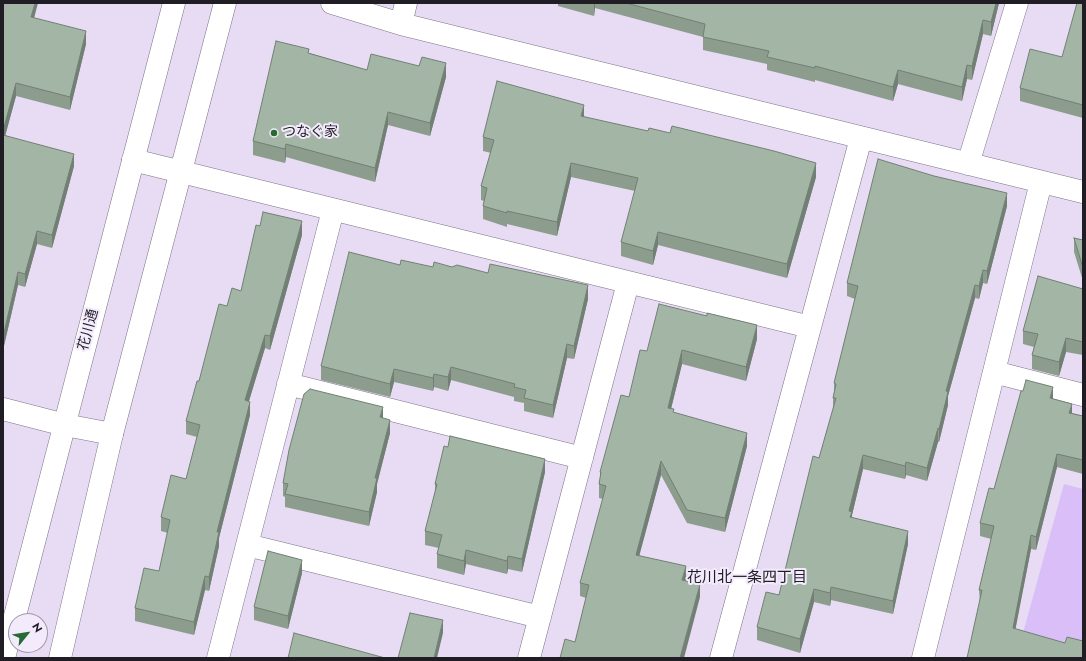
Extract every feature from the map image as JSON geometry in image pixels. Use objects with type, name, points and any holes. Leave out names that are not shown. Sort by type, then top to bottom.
[{"type":"street","name":"花川通","points":[[4,658],[174,3]]},
{"type":"street","points":[[60,658],[112,434],[225,3]]},
{"type":"street","points":[[332,3],[401,24],[1083,192]]},
{"type":"street","points":[[401,24],[406,3]]},
{"type":"street","points":[[968,164],[1017,3]]},
{"type":"street","points":[[727,657],[810,327],[861,138]]},
{"type":"street","points":[[133,160],[810,327]]},
{"type":"street","points":[[923,658],[1041,182]]},
{"type":"street","points":[[218,658],[333,210]]},
{"type":"street","points":[[529,658],[628,282]]},
{"type":"street","points":[[994,372],[1083,395]]},
{"type":"street","points":[[288,384],[582,458]]},
{"type":"street","points":[[3,409],[64,425],[112,434]]},
{"type":"street","points":[[247,545],[540,617]]},
{"type":"shaded area","points":[[1064,484],[1083,489],[1083,649],[1023,633]]},
{"type":"building","points":[[3,3],[35,3],[31,17],[86,31],[70,97],[16,83],[3,131]]},
{"type":"building","points":[[626,3],[996,3],[991,22],[983,20],[972,66],[967,65],[962,87],[898,70],[893,87],[815,66],[815,68],[767,57],[769,51],[703,37],[705,24]]},
{"type":"building","points":[[1077,3],[1083,3],[1083,105],[1020,88],[1030,49],[1062,57]]},
{"type":"building","points":[[276,41],[309,49],[308,53],[367,70],[371,54],[419,66],[422,57],[446,63],[430,123],[388,112],[375,168],[286,144],[285,149],[253,141]]},
{"type":"building","points":[[497,81],[584,105],[581,116],[648,131],[649,128],[670,133],[672,126],[816,163],[787,264],[658,232],[653,251],[621,242],[638,178],[571,163],[557,222],[507,211],[507,213],[483,206],[487,188],[481,186],[494,140],[483,137]]},
{"type":"building","points":[[3,135],[74,154],[52,235],[37,231],[25,274],[18,272],[3,337]]},
{"type":"building","points":[[878,159],[934,176],[1007,193],[987,271],[983,270],[979,286],[975,285],[946,391],[948,392],[939,429],[938,428],[927,468],[906,462],[905,466],[863,455],[849,511],[852,512],[850,517],[908,531],[893,601],[831,587],[830,593],[814,589],[800,639],[757,627],[766,592],[779,595],[813,456],[819,458],[836,398],[833,398],[836,384],[834,383],[858,286],[847,283]]},
{"type":"building","points":[[263,212],[302,221],[270,336],[265,335],[245,400],[250,402],[217,532],[219,532],[209,577],[205,576],[194,622],[135,608],[144,568],[159,571],[170,520],[161,517],[171,475],[186,479],[200,425],[186,421],[197,381],[199,381],[219,304],[227,306],[232,288],[241,291],[256,225],[260,226]]},
{"type":"building","points":[[1074,238],[1083,240],[1083,268]]},
{"type":"building","points":[[349,252],[400,265],[401,260],[433,267],[434,262],[452,267],[457,265],[488,273],[490,264],[588,285],[574,346],[567,344],[553,405],[524,398],[526,390],[514,387],[515,384],[451,367],[448,377],[434,374],[433,378],[394,369],[390,384],[321,366]]},
{"type":"building","points":[[1038,276],[1083,289],[1083,342],[1066,338],[1059,362],[1032,355],[1038,334],[1023,331]]},
{"type":"building","points":[[659,304],[707,316],[707,313],[757,325],[746,367],[682,350],[668,408],[674,409],[673,412],[747,433],[725,518],[687,510],[661,461],[636,555],[686,566],[682,580],[700,584],[680,658],[560,658],[565,639],[575,642],[589,585],[580,583],[606,486],[599,484],[600,472],[621,395],[629,397],[640,350],[647,351]]},
{"type":"building","points":[[1026,380],[1053,387],[1050,398],[1072,404],[1069,413],[1083,416],[1083,460],[1057,454],[1036,537],[1031,535],[1013,628],[1065,643],[1067,637],[1083,641],[1083,658],[967,658],[982,590],[979,590],[994,526],[980,523],[989,488],[994,489],[1021,391],[1023,391]]},
{"type":"building","points":[[310,389],[383,407],[380,417],[390,420],[375,478],[377,478],[369,512],[285,494],[288,484],[283,483],[289,450],[304,394]]},
{"type":"building","points":[[450,436],[545,459],[522,559],[508,556],[507,561],[466,550],[464,561],[437,554],[442,535],[425,531],[437,484],[435,484],[444,446],[448,447]]},
{"type":"building","points":[[268,551],[302,560],[288,616],[254,607]]},
{"type":"building","points":[[410,613],[443,620],[434,658],[398,658]]},
{"type":"building","points":[[294,633],[385,658],[288,658]]},
{"type":"place","name":"つなぐ家","points":[[274,133]]},
{"type":"district","name":"花川北一条四丁目","points":[[747,578]]}]
